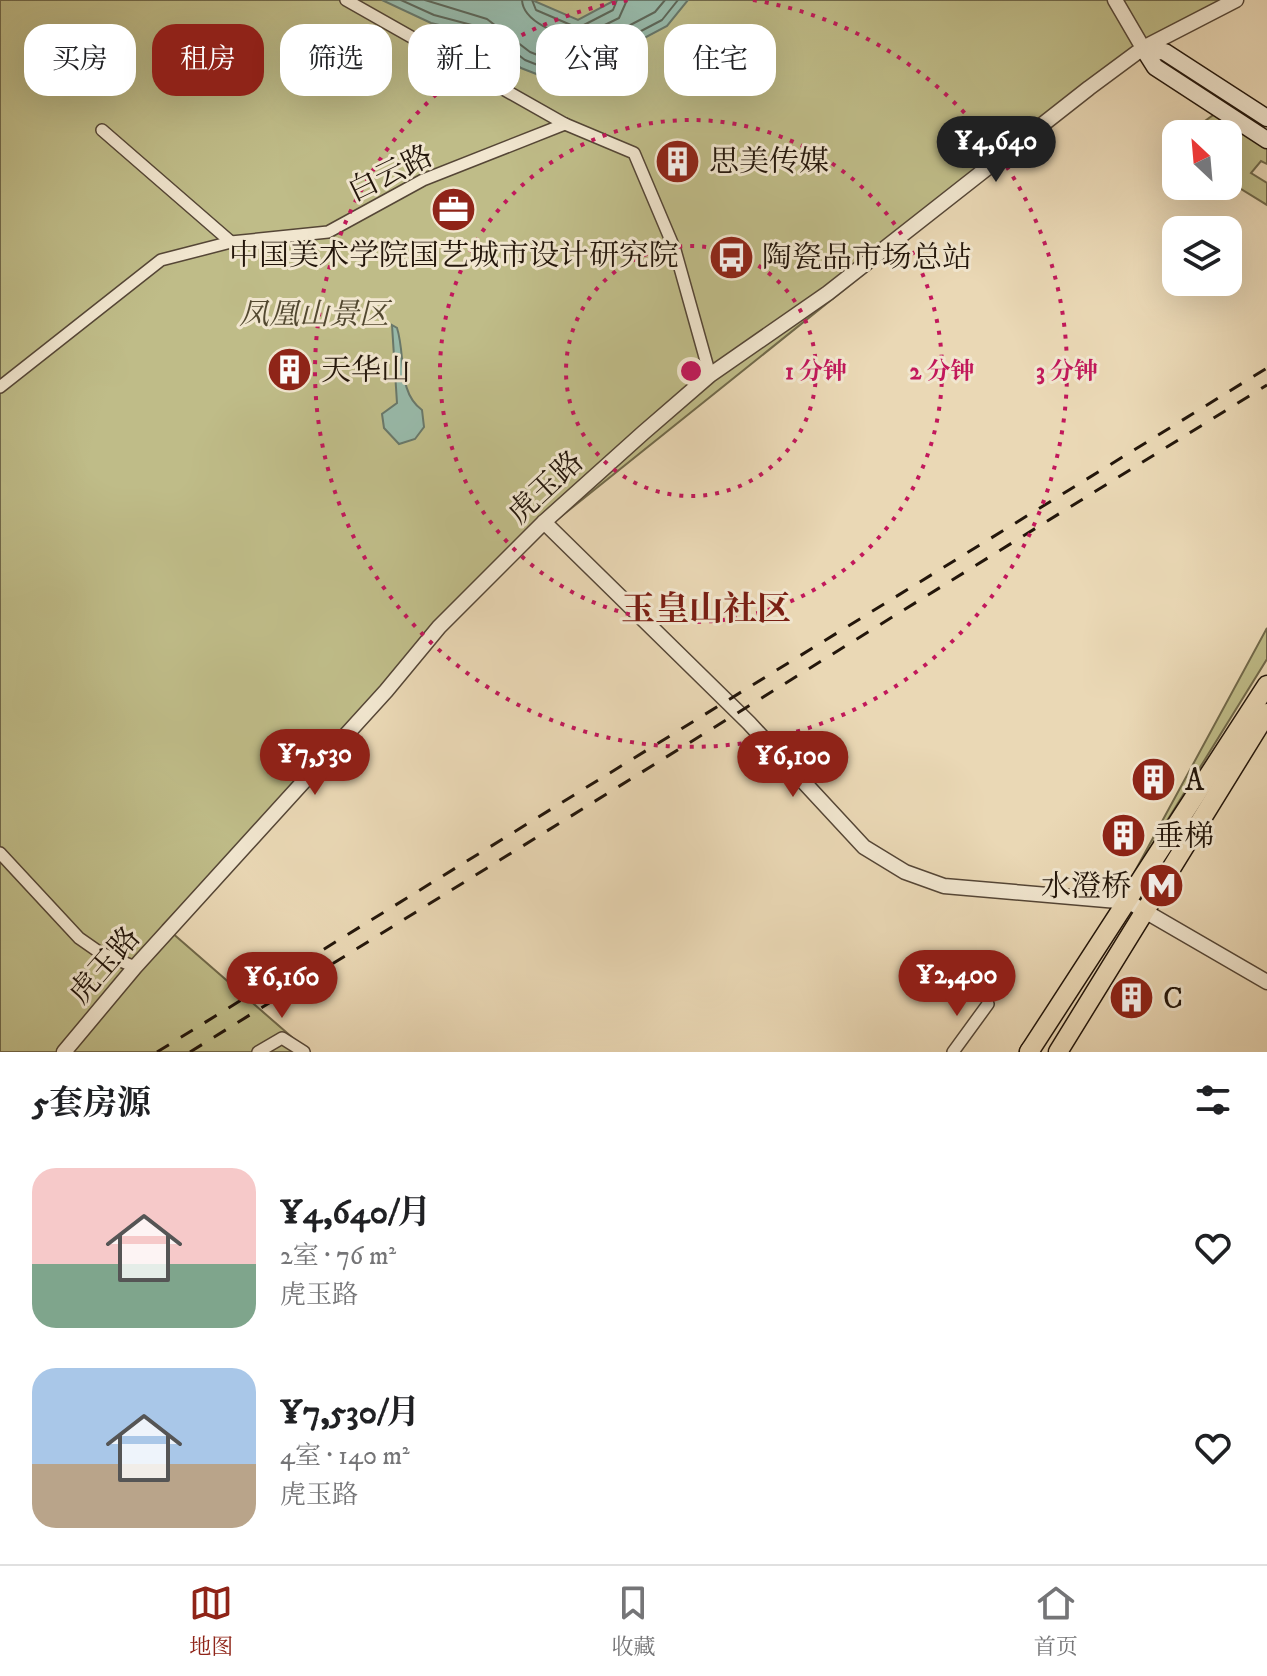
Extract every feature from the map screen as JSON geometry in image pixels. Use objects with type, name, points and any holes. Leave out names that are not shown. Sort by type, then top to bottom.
[{"type":"main road","points":[[1143,48],[1165,52],[1267,118]]},
{"type":"main road","points":[[1143,48],[1155,67],[1267,140]]},
{"type":"main road","points":[[1030,1051],[1267,685]]},
{"type":"main road","points":[[1058,1052],[1267,713]]},
{"type":"street","points":[[346,0],[565,124],[634,153],[675,250],[710,375]]},
{"type":"street","points":[[1115,0],[1143,48]]},
{"type":"street","name":"虎玉路","points":[[64,1052],[135,967],[386,691],[439,627],[544,522],[710,375],[828,293],[1143,48],[1236,0]]},
{"type":"street","name":"白云路","points":[[0,387],[161,260],[231,242],[328,232],[423,180],[565,124]]},
{"type":"street","points":[[102,130],[231,242]]},
{"type":"street","points":[[544,522],[749,723],[864,847],[885,861],[944,886],[1129,902],[1267,982]]},
{"type":"street","points":[[0,853],[79,938],[135,967]]},
{"type":"street","points":[[953,1052],[988,1004]]},
{"type":"street","points":[[258,1052],[282,1038],[304,1052]]},
{"type":"green space","name":"凤凰山景区","points":[[0,0],[1240,0],[1171,37],[1108,78],[518,551],[163,925],[309,1052],[0,1052]]},
{"type":"green space","points":[[1216,113],[1227,120],[1206,120]]},
{"type":"green space","points":[[1242,130],[1267,146],[1267,164],[1261,161],[1251,173],[1267,183],[1267,205],[1242,190]]},
{"type":"green space","points":[[1267,628],[1267,659],[1128,884]]},
{"type":"water","points":[[382,0],[532,0],[578,20],[615,0],[688,0],[669,24],[648,36],[648,24],[536,24],[536,74],[520,67],[520,24],[431,23]]},
{"type":"water","points":[[392,325],[397,328],[400,339],[405,384],[422,410],[424,427],[415,439],[399,444],[384,428],[382,414],[397,403]]},
{"type":"railway","points":[[157,1052],[1267,368]]},
{"type":"railway","points":[[190,1052],[1267,385]]},
{"type":"place","name":"思美传媒","points":[[678,161]]},
{"type":"place","name":"中国美术学院国艺城市设计研究院","points":[[454,209]]},
{"type":"place","name":"陶瓷品市场总站","points":[[731,257]]},
{"type":"place","name":"天华山","points":[[290,370]]},
{"type":"place","name":"A","points":[[1154,780]]},
{"type":"place","name":"垂梯","points":[[1123,836]]},
{"type":"place","name":"水澄桥","points":[[1162,886]]},
{"type":"place","name":"C","points":[[1132,998]]},
{"type":"district","name":"玉皇山社区","points":[[706,608]]}]
